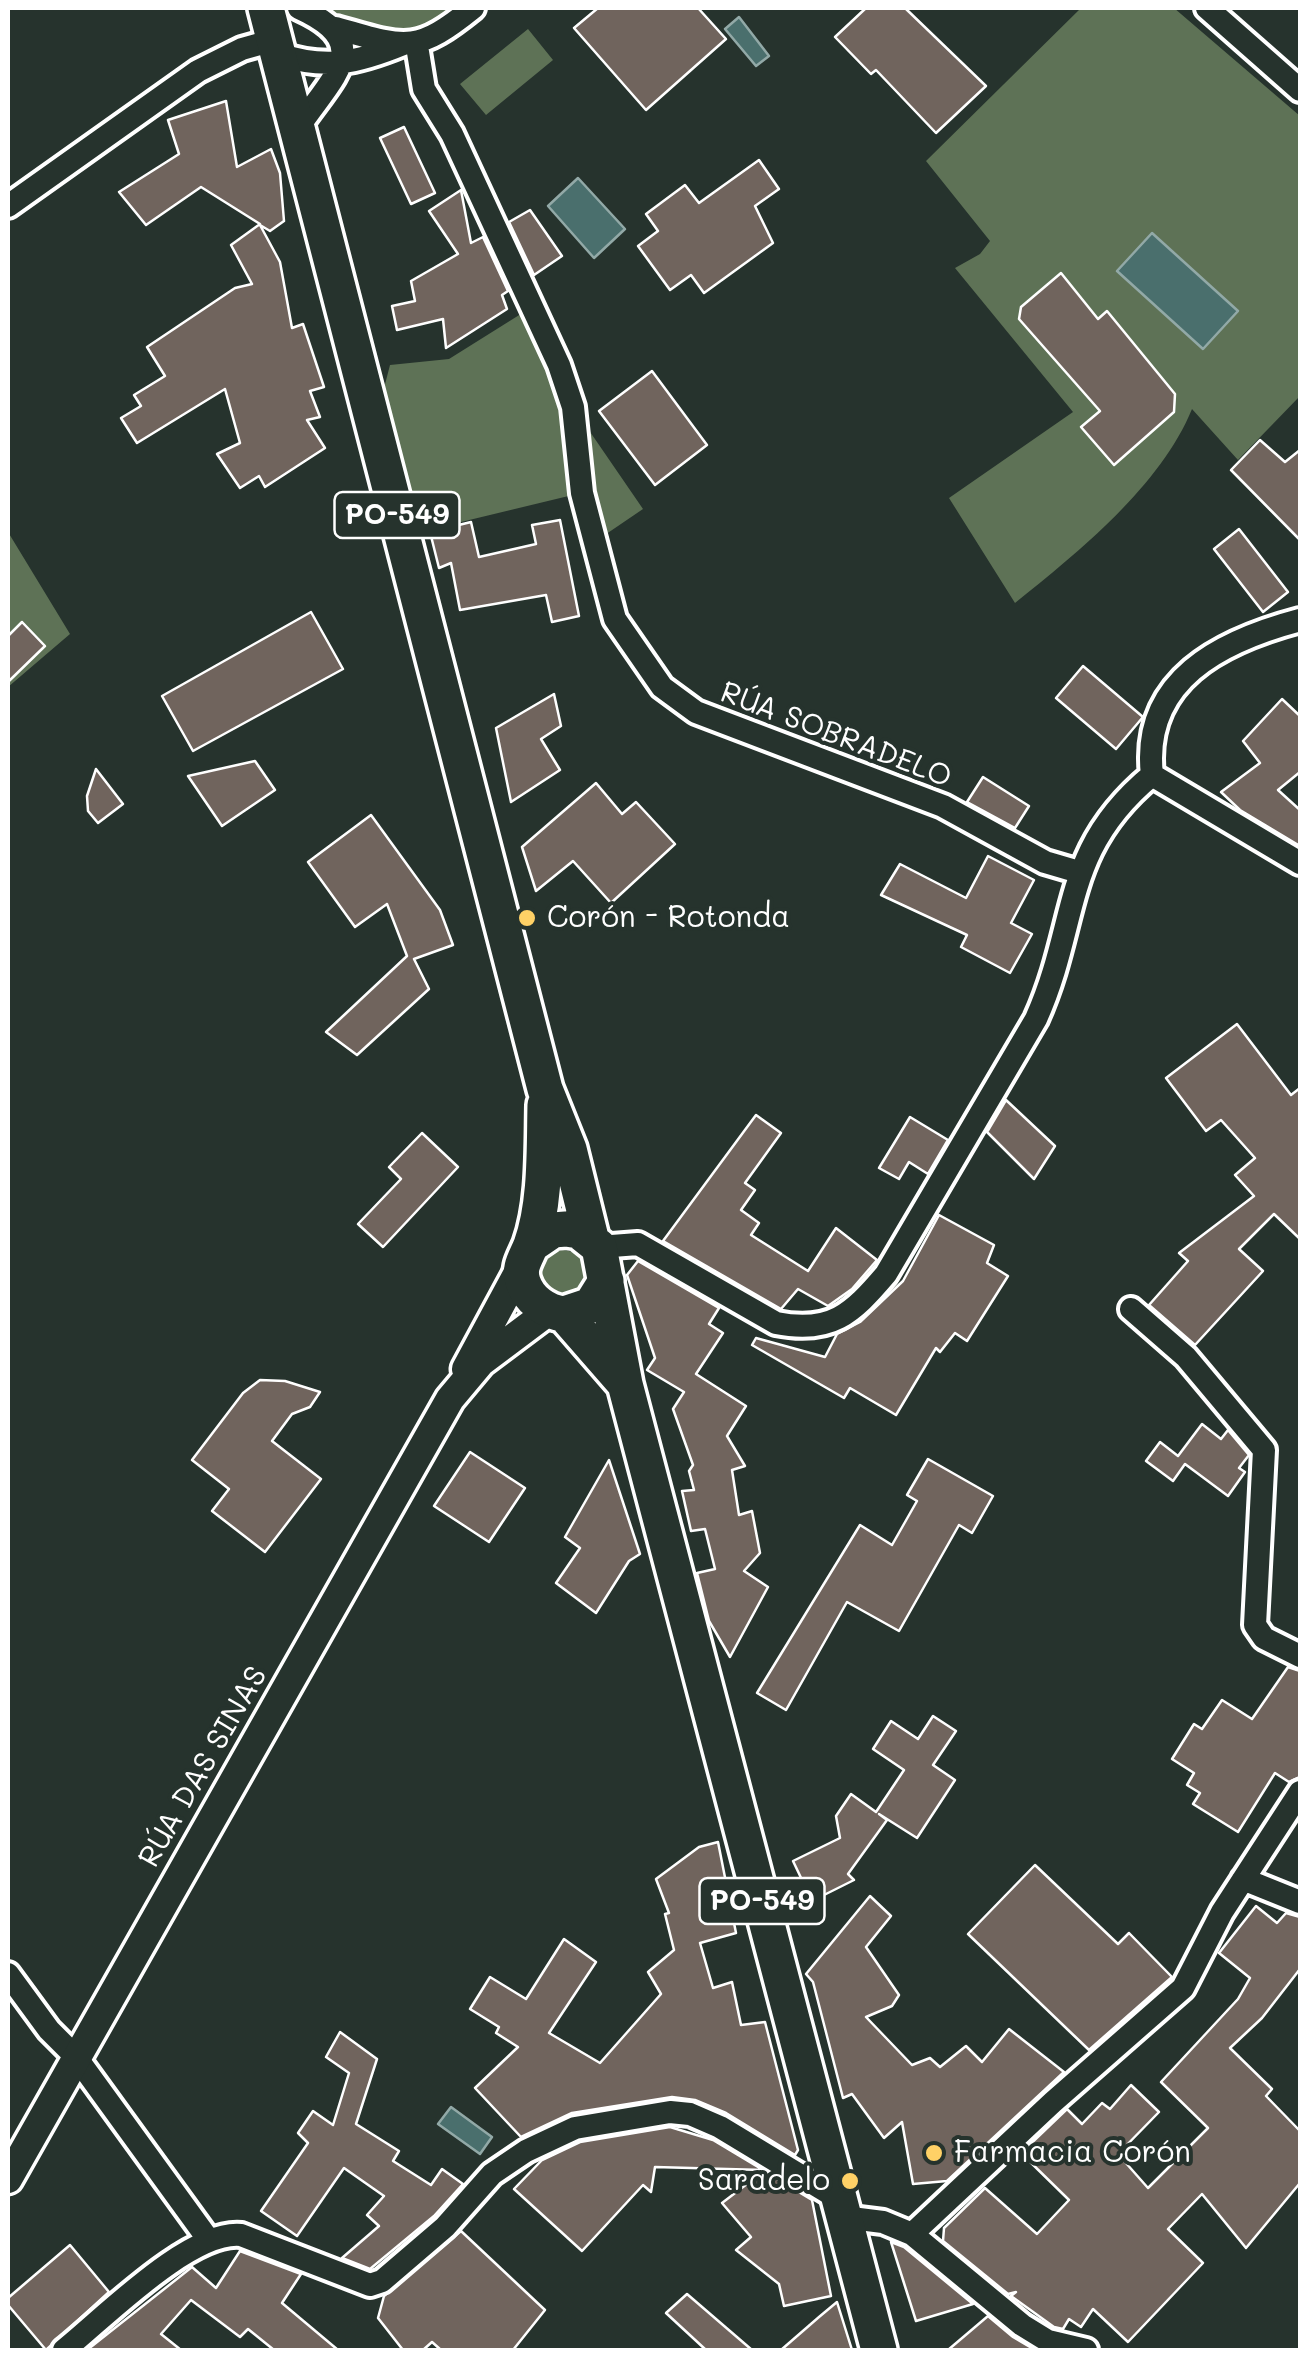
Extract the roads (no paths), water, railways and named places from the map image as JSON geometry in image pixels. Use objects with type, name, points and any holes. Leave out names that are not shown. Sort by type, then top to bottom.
[{"type":"main road","name":"PO-549","points":[[273,34],[300,125],[546,1089],[569,1149],[598,1255],[625,1384],[879,2350]]},
{"type":"main road","name":"PO-549","points":[[546,1089],[542,1171],[526,1256],[530,1294],[556,1313],[625,1384]]},
{"type":"main road","points":[[526,1256],[552,1230],[579,1231],[598,1255],[590,1305],[556,1313]]},
{"type":"street","points":[[299,8],[336,28],[410,45]]},
{"type":"street","points":[[8,206],[198,72],[273,34],[305,63],[342,66],[437,37],[473,8]]},
{"type":"street","points":[[1207,8],[1300,90]]},
{"type":"street","points":[[300,125],[342,66],[344,45],[336,28]]},
{"type":"street","name":"RÚA SOBRADELO","points":[[410,45],[424,89],[452,134],[559,365],[573,408],[582,493],[602,586],[636,655],[662,687],[696,712],[942,806],[1044,862],[1079,872]]},
{"type":"street","points":[[1152,774],[1149,748],[1154,720],[1181,678],[1204,660],[1300,620]]},
{"type":"street","points":[[598,1255],[638,1244],[776,1324],[802,1328],[827,1325],[860,1304],[886,1274],[1036,1019],[1052,982],[1079,872],[1108,816],[1152,774]]},
{"type":"street","points":[[1152,774],[1300,863]]},
{"type":"street","name":"RÚA DAS SINAS","points":[[8,2179],[457,1388],[526,1256]]},
{"type":"street","points":[[1132,1308],[1186,1357],[1264,1450],[1256,1625],[1264,1638],[1300,1656]]},
{"type":"street","name":"RÚA DAS SINAS","points":[[457,1388],[500,1345],[556,1313]]},
{"type":"street","points":[[912,2234],[1183,1988],[1243,1878],[1300,1792]]},
{"type":"street","points":[[1243,1878],[1300,1902]]},
{"type":"street","points":[[8,1974],[49,2030],[76,2057],[208,2240]]},
{"type":"street","points":[[64,2350],[208,2240],[241,2235],[370,2285],[382,2281],[445,2226],[492,2174],[526,2151],[575,2128],[670,2112],[690,2114],[720,2127],[841,2208],[912,2234],[1049,2346],[1086,2350]]},
{"type":"water","points":[[739,17],[769,56],[756,66],[725,29]]},
{"type":"water","points":[[578,178],[625,229],[594,258],[548,206]]},
{"type":"water","points":[[1152,233],[1238,311],[1203,349],[1117,271]]},
{"type":"water","points":[[451,2107],[492,2137],[480,2154],[438,2124]]},
{"type":"place","name":"Corón - Rotonda","points":[[527,918]]},
{"type":"place","name":"Farmacia Corón","points":[[934,2153]]},
{"type":"place","name":"Saradelo","points":[[850,2181]]}]
